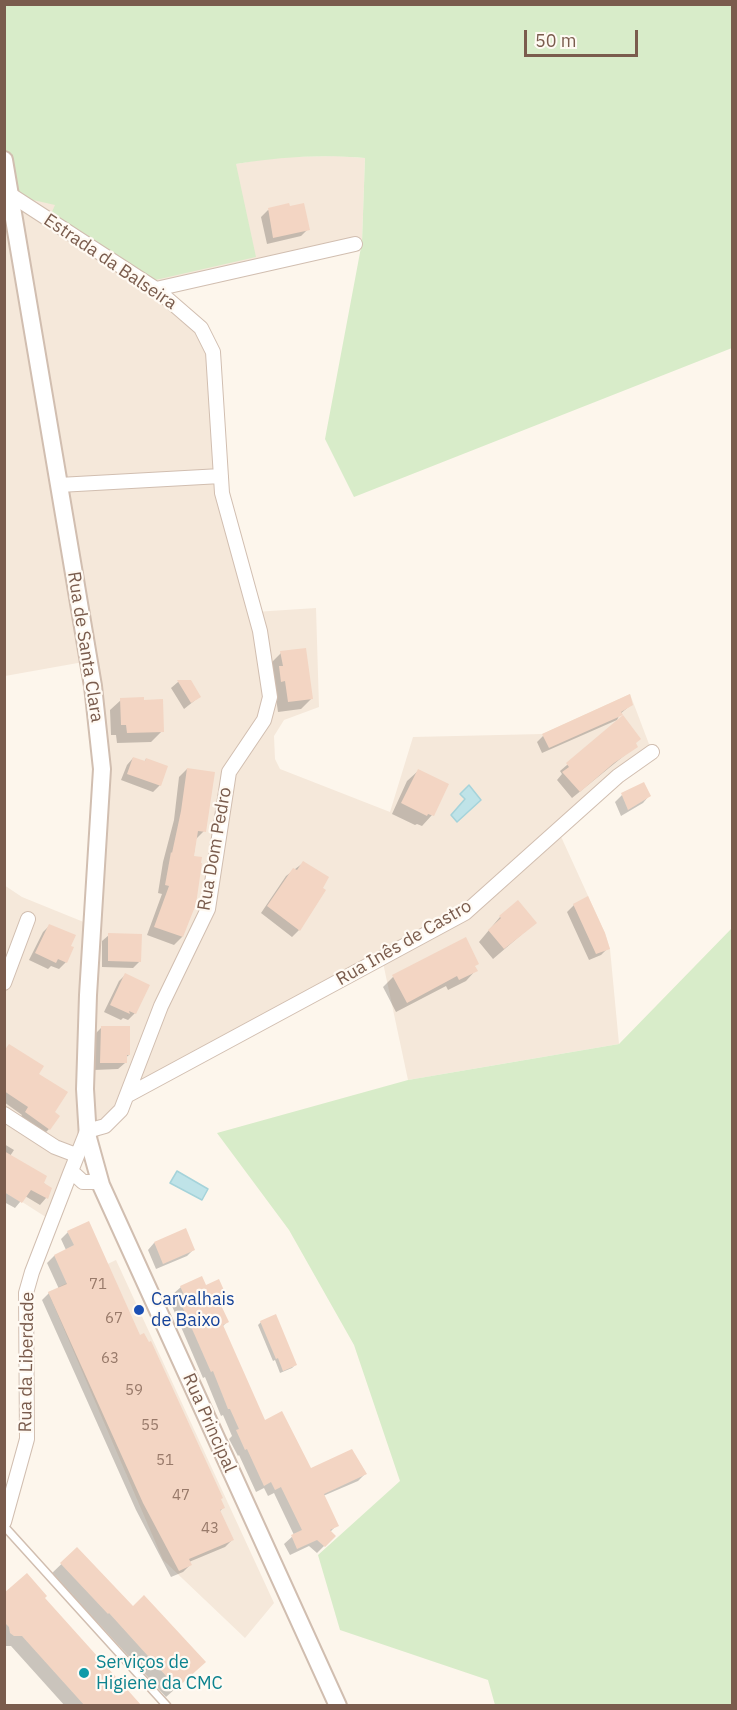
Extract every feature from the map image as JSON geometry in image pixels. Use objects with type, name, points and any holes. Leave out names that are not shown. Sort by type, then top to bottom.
[{"type":"street","name":"Rua de Santa Clara","points":[[4,160],[93,686],[102,769],[88,995],[85,1089],[88,1134]]},
{"type":"street","name":"Estrada da Balseira","points":[[11,195],[156,289],[201,328],[213,352],[221,476]]},
{"type":"street","points":[[156,289],[355,244]]},
{"type":"street","points":[[58,485],[221,476]]},
{"type":"street","name":"Rua Dom Pedro","points":[[88,1134],[111,1122],[128,1095],[161,1006],[208,909],[229,772],[264,720],[270,697],[260,631],[222,493],[221,476]]},
{"type":"street","name":"Rua Inês de Castro","points":[[128,1095],[465,913],[618,776],[652,752]]},
{"type":"street","points":[[4,983],[28,919]]},
{"type":"street","points":[[4,1114],[54,1147],[76,1155]]},
{"type":"street","name":"Rua da Liberdade","points":[[4,1524],[27,1439],[26,1293],[76,1155],[88,1134]]},
{"type":"street","name":"Rua Principal","points":[[88,1134],[99,1182],[338,1706]]},
{"type":"street","points":[[71,1171],[83,1182],[99,1182]]},
{"type":"lane","points":[[4,1524],[167,1706]]},
{"type":"shaded area","points":[[276,157],[365,158],[362,242],[157,289],[201,328],[213,352],[222,493],[255,612],[316,608],[319,707],[284,720],[274,736],[275,759],[280,769],[390,812],[413,737],[542,734],[630,694],[652,752],[558,830],[605,933],[610,949],[619,1044],[408,1080],[382,958],[128,1095],[121,1110],[71,1171],[52,1221],[5,1191],[4,885],[22,897],[91,925],[102,769],[89,661],[5,676],[5,189],[236,164]]},
{"type":"shaded area","points":[[116,1260],[274,1603],[245,1638],[163,1560],[48,1292]]},
{"type":"green space","points":[[4,5],[732,5],[732,348],[354,497],[325,439],[362,242],[365,158],[300,157],[236,164],[256,257],[151,281],[50,216],[55,205],[11,195],[4,163]]},
{"type":"green space","points":[[732,928],[732,1705],[495,1705],[488,1680],[340,1630],[318,1555],[400,1481],[354,1345],[289,1230],[217,1133],[408,1080],[619,1044]]},
{"type":"water","points":[[469,785],[481,800],[457,822],[451,815],[465,799],[460,794]]},
{"type":"water","points":[[177,1171],[208,1189],[202,1200],[170,1183]]},
{"type":"building","points":[[289,203],[290,206],[304,203],[310,230],[273,238],[268,208]]},
{"type":"building","points":[[306,648],[313,699],[288,702],[285,681],[281,682],[279,666],[283,666],[280,651]]},
{"type":"building","points":[[177,680],[191,680],[201,697],[191,703]]},
{"type":"building","points":[[630,694],[633,705],[621,712],[623,715],[549,748],[542,734]]},
{"type":"building","points":[[144,697],[144,700],[163,699],[164,732],[127,733],[126,725],[121,725],[120,698]]},
{"type":"building","points":[[623,715],[641,739],[636,743],[638,747],[614,763],[580,792],[562,772],[569,767],[566,763]]},
{"type":"building","points":[[133,757],[145,761],[146,758],[168,766],[161,786],[127,774]]},
{"type":"building","points":[[187,768],[215,772],[206,832],[198,831],[194,856],[202,857],[196,904],[183,937],[154,927],[169,886],[165,885],[181,811]]},
{"type":"building","points":[[418,769],[449,784],[434,816],[428,814],[427,816],[401,803]]},
{"type":"building","points":[[644,782],[651,796],[628,810],[621,793]]},
{"type":"building","points":[[303,861],[329,877],[323,888],[326,890],[300,931],[267,906],[293,868],[297,870]]},
{"type":"building","points":[[588,896],[610,949],[596,954],[573,904]]},
{"type":"building","points":[[518,900],[537,923],[504,949],[488,930],[501,918],[499,916]]},
{"type":"building","points":[[49,924],[76,935],[67,963],[58,959],[56,963],[35,953]]},
{"type":"building","points":[[108,933],[142,934],[141,962],[108,961]]},
{"type":"building","points":[[466,937],[479,964],[475,966],[478,971],[459,980],[457,976],[407,1003],[392,975]]},
{"type":"building","points":[[125,973],[150,985],[136,1014],[129,1011],[130,1014],[110,1005]]},
{"type":"building","points":[[101,1026],[130,1026],[130,1055],[127,1055],[127,1063],[100,1063]]},
{"type":"building","points":[[9,1044],[44,1066],[39,1074],[68,1092],[55,1112],[60,1116],[50,1130],[25,1112],[28,1107],[4,1091],[4,1051]]},
{"type":"building","points":[[4,1151],[47,1176],[44,1183],[52,1188],[48,1199],[31,1190],[22,1203],[4,1192]]},
{"type":"building","points":[[89,1221],[140,1335],[144,1333],[149,1342],[151,1341],[223,1498],[221,1499],[225,1508],[220,1510],[234,1540],[189,1559],[192,1565],[179,1571],[143,1503],[48,1292],[67,1284],[54,1255],[74,1245],[67,1231]]},
{"type":"building","points":[[186,1228],[195,1250],[163,1264],[154,1242]]},
{"type":"building","points":[[202,1276],[206,1285],[219,1279],[227,1297],[219,1301],[229,1322],[223,1325],[265,1420],[282,1411],[311,1468],[352,1449],[367,1474],[324,1494],[339,1526],[330,1530],[336,1536],[325,1547],[317,1540],[297,1549],[291,1535],[302,1530],[281,1487],[275,1490],[271,1482],[264,1486],[247,1449],[245,1450],[236,1430],[239,1429],[178,1297],[184,1295],[180,1286]]},
{"type":"building","points":[[276,1314],[297,1365],[283,1371],[260,1321]]},
{"type":"building","name":"Serviços de Higiene da CMC","points":[[77,1547],[133,1606],[144,1595],[206,1662],[177,1688],[60,1563]]},
{"type":"building","name":"Serviços de Higiene da CMC","points":[[27,1573],[47,1596],[45,1598],[142,1706],[85,1706],[22,1636],[14,1636],[10,1633],[9,1627],[4,1622],[4,1593]]},
{"type":"place","name":"Carvalhais de Baixo","points":[[139,1310]]},
{"type":"place","name":"Serviços de Higiene da CMC","points":[[84,1673]]}]
